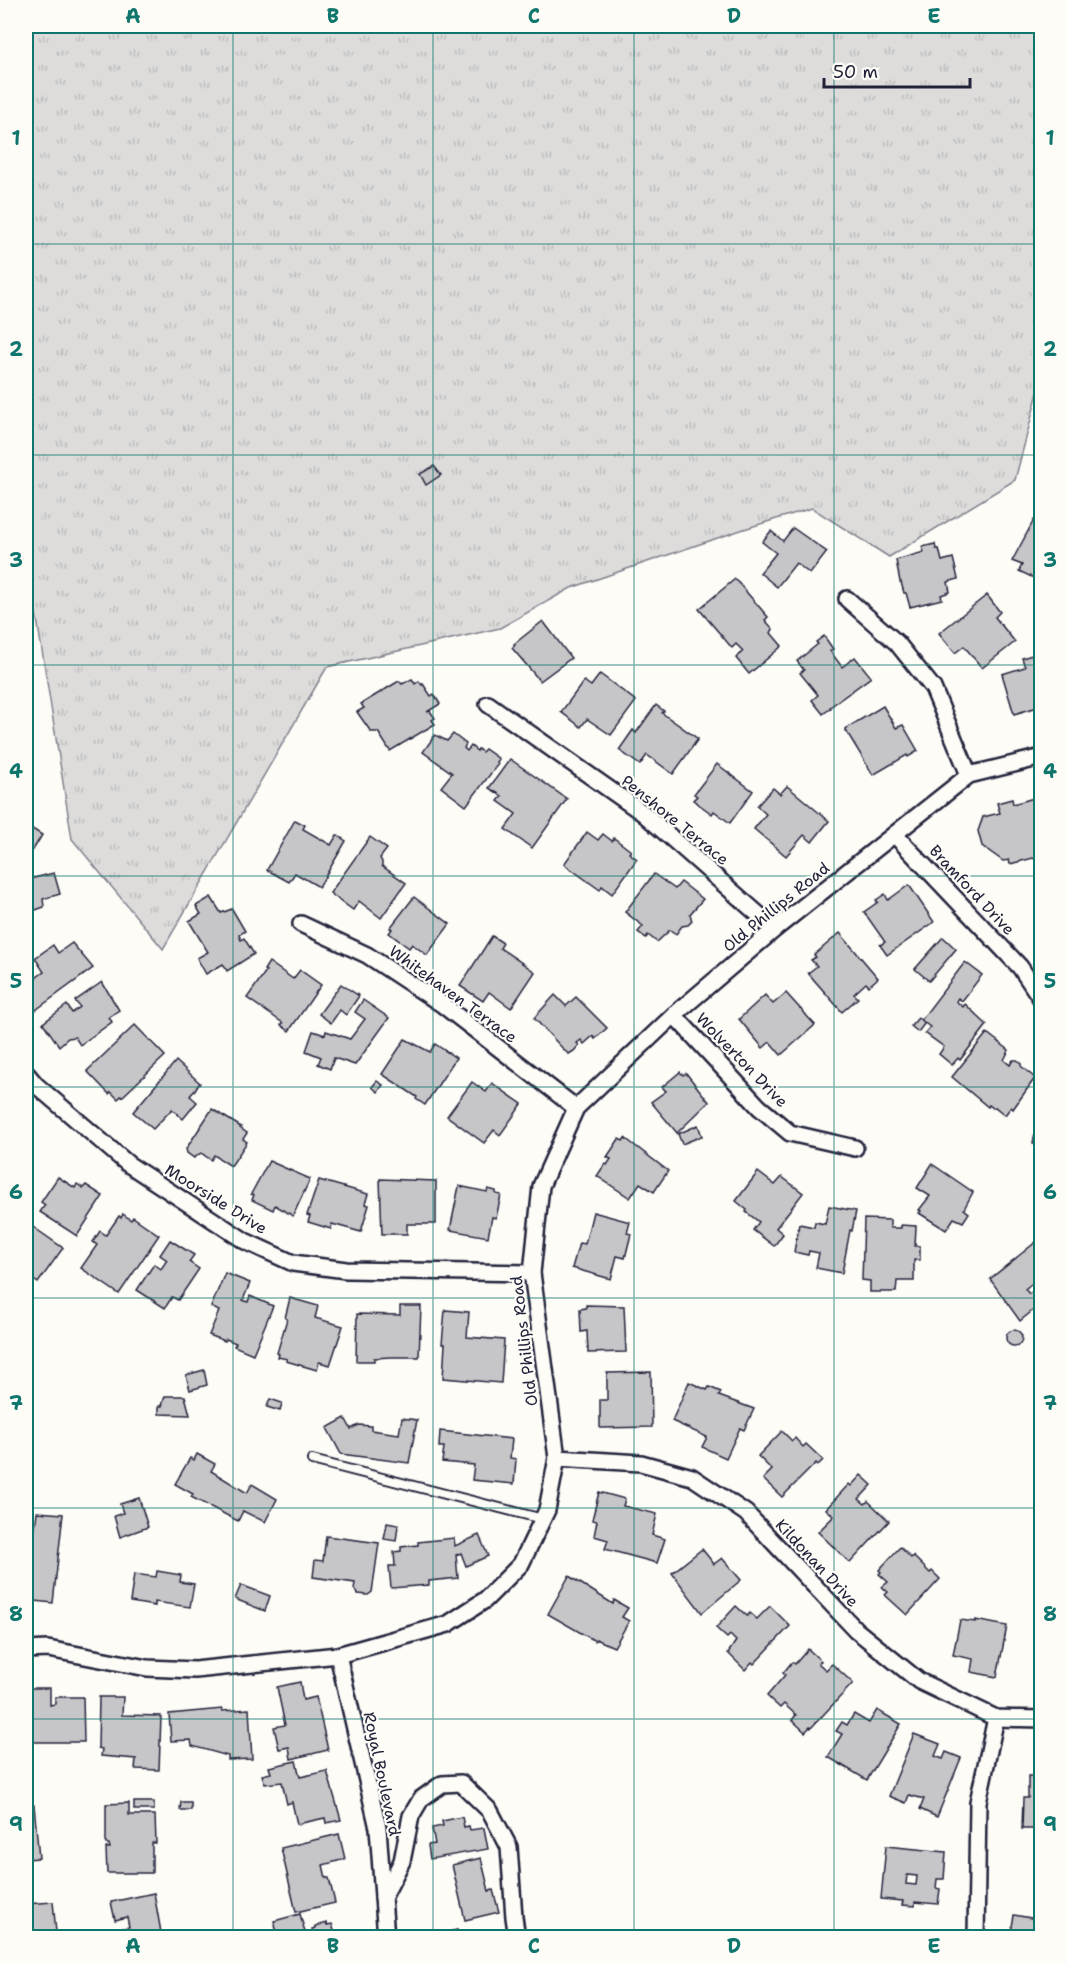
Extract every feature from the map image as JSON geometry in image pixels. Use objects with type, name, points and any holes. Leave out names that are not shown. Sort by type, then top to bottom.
[{"type":"street","points":[[847,599],[897,643],[933,688],[969,775]]},
{"type":"street","name":"Penshore Terrace","points":[[488,704],[643,813],[775,929]]},
{"type":"street","name":"Old Phillips Road","points":[[26,1650],[48,1649],[147,1668],[195,1670],[338,1655],[448,1624],[485,1600],[521,1564],[547,1510],[557,1458],[532,1273],[541,1186],[576,1108],[674,1015],[775,929],[969,775],[1041,757]]},
{"type":"street","name":"Bramford Drive","points":[[895,835],[1020,967],[1041,1000]]},
{"type":"street","name":"Whitehaven Terrace","points":[[301,924],[367,955],[443,1005],[576,1108]]},
{"type":"street","name":"Wolverton Drive","points":[[674,1015],[759,1107],[790,1133],[855,1149]]},
{"type":"street","name":"Moorside Drive","points":[[26,1073],[36,1085],[128,1164],[245,1241],[293,1263],[346,1270],[532,1273]]},
{"type":"street","name":"Kildonan Drive","points":[[557,1458],[641,1462],[692,1478],[746,1513],[856,1630],[919,1681],[996,1718],[1041,1719]]},
{"type":"street","name":"Royal Boulevard","points":[[338,1655],[378,1828],[386,1938]]},
{"type":"street","points":[[976,1938],[978,1803],[996,1718]]},
{"type":"street","points":[[383,1898],[402,1861],[411,1816],[421,1799],[442,1784],[461,1783],[490,1811],[509,1847],[517,1938]]},
{"type":"lane","points":[[312,1460],[543,1518]]},
{"type":"green space","points":[[26,26],[1041,26],[1041,381],[1015,480],[889,557],[812,508],[571,588],[500,628],[327,667],[163,949],[72,839],[33,594],[26,575]]},
{"type":"building","points":[[434,466],[441,475],[426,485],[420,474]]},
{"type":"building","points":[[1034,520],[1042,524],[1042,582],[1019,571],[1022,565],[1012,561]]},
{"type":"building","points":[[793,528],[827,552],[810,574],[796,563],[777,587],[760,573],[776,553],[762,542],[771,531],[783,541]]},
{"type":"building","points":[[935,544],[942,561],[953,558],[958,579],[948,582],[950,592],[941,595],[942,599],[910,607],[900,582],[896,560],[924,552],[922,547]]},
{"type":"building","points":[[735,579],[768,617],[765,620],[773,629],[771,633],[782,646],[749,674],[736,658],[743,651],[736,644],[732,648],[699,609]]},
{"type":"building","points":[[987,595],[1000,612],[995,617],[1015,642],[982,668],[964,646],[955,653],[939,633]]},
{"type":"building","points":[[543,621],[571,658],[540,681],[512,648]]},
{"type":"building","points":[[824,636],[833,649],[830,651],[842,667],[855,657],[871,677],[823,714],[812,700],[818,695],[800,673],[804,670],[797,661]]},
{"type":"building","points":[[1042,652],[1042,709],[1041,706],[1014,714],[1002,674],[1025,667],[1022,658]]},
{"type":"building","points":[[600,674],[636,701],[611,735],[587,719],[581,727],[561,712],[584,681],[591,686]]},
{"type":"building","points":[[412,679],[415,684],[419,681],[423,684],[431,696],[434,694],[440,704],[427,712],[430,711],[435,718],[432,720],[435,724],[390,751],[378,732],[371,732],[357,712],[364,708],[361,704],[399,681],[402,684]]},
{"type":"building","points":[[656,705],[664,711],[662,713],[698,739],[673,774],[647,755],[640,765],[619,750],[633,730],[636,733]]},
{"type":"building","points":[[883,706],[896,728],[903,725],[918,751],[873,775],[845,729]]},
{"type":"building","points":[[453,734],[466,744],[464,748],[467,751],[471,746],[477,751],[478,749],[482,752],[485,749],[499,759],[498,764],[466,806],[441,787],[452,773],[423,752],[435,735],[447,741]]},
{"type":"building","points":[[510,759],[567,799],[532,848],[505,829],[516,814],[498,801],[502,796],[489,788]]},
{"type":"building","points":[[717,764],[753,791],[730,823],[714,811],[712,814],[693,800],[697,796],[694,794]]},
{"type":"building","points":[[787,786],[829,821],[812,842],[804,835],[786,856],[754,829],[766,814],[757,806],[773,788],[780,794]]},
{"type":"building","points":[[1034,798],[1042,823],[1042,864],[1033,858],[1010,864],[1009,860],[1003,861],[982,846],[978,831],[983,817],[1000,813],[997,803],[1012,799],[1013,804]]},
{"type":"building","points":[[295,820],[305,825],[303,829],[331,845],[337,835],[346,841],[319,887],[295,873],[289,882],[267,870]]},
{"type":"building","points":[[26,825],[42,835],[33,850],[27,848],[26,850]]},
{"type":"building","points":[[587,832],[598,840],[603,834],[612,841],[614,838],[631,851],[629,853],[637,859],[612,894],[602,886],[600,890],[564,864]]},
{"type":"building","points":[[370,837],[387,849],[380,858],[382,866],[406,883],[381,918],[359,901],[353,910],[330,893]]},
{"type":"building","points":[[54,873],[60,894],[43,899],[44,907],[30,912],[33,923],[26,925],[26,880]]},
{"type":"building","points":[[654,874],[675,889],[681,882],[703,899],[690,914],[692,921],[688,925],[682,926],[676,934],[670,930],[657,942],[648,935],[646,938],[638,932],[643,926],[625,912]]},
{"type":"building","points":[[909,885],[934,922],[887,955],[880,945],[885,942],[864,912],[885,894],[888,900]]},
{"type":"building","points":[[211,897],[221,913],[232,909],[245,931],[239,935],[241,940],[244,938],[254,954],[227,971],[223,964],[206,974],[197,958],[208,952],[189,921],[201,914],[196,906]]},
{"type":"building","points":[[414,897],[450,924],[427,955],[412,944],[409,948],[389,933],[392,929],[390,928]]},
{"type":"building","points":[[840,933],[878,978],[869,986],[866,983],[854,994],[858,998],[842,1012],[808,973],[817,966],[811,960],[816,957],[814,955]]},
{"type":"building","points":[[492,936],[503,943],[500,948],[535,972],[511,1008],[489,992],[483,1001],[460,986]]},
{"type":"building","points":[[943,937],[956,949],[929,981],[915,969]]},
{"type":"building","points":[[72,943],[93,968],[33,1012],[26,1002],[26,991],[33,985],[31,981],[44,972],[35,958],[53,945],[58,953]]},
{"type":"building","points":[[269,962],[293,979],[300,970],[321,985],[289,1031],[281,1025],[283,1023],[247,998],[266,971],[264,970]]},
{"type":"building","points":[[965,962],[982,975],[962,1001],[958,998],[956,1001],[963,1007],[965,1004],[987,1025],[960,1060],[958,1058],[952,1065],[939,1054],[944,1047],[925,1033],[930,1027],[921,1020]]},
{"type":"building","points":[[102,982],[119,1010],[109,1017],[112,1022],[80,1045],[75,1037],[68,1038],[59,1046],[43,1023],[67,1005],[72,1013],[80,1007],[75,1001]]},
{"type":"building","points":[[341,984],[359,996],[346,1015],[340,1010],[331,1023],[319,1014]]},
{"type":"building","points":[[786,993],[815,1025],[781,1055],[770,1042],[763,1048],[739,1019],[765,995],[773,1004]]},
{"type":"building","points":[[555,995],[566,1006],[576,997],[607,1028],[595,1039],[593,1036],[584,1044],[581,1040],[574,1051],[569,1054],[534,1018]]},
{"type":"building","points":[[363,1000],[389,1018],[355,1065],[334,1058],[330,1069],[318,1064],[321,1057],[306,1051],[313,1031],[325,1035],[326,1031],[350,1039],[365,1019],[355,1012]]},
{"type":"building","points":[[918,1018],[925,1023],[918,1032],[911,1026]]},
{"type":"building","points":[[135,1025],[165,1056],[118,1099],[111,1092],[109,1094],[87,1071]]},
{"type":"building","points":[[987,1033],[1009,1050],[1004,1060],[1010,1065],[1013,1060],[1017,1060],[1035,1078],[1013,1109],[1011,1107],[1005,1115],[995,1107],[989,1105],[988,1107],[952,1077]]},
{"type":"building","points":[[405,1039],[430,1052],[435,1044],[456,1058],[425,1105],[416,1099],[417,1097],[382,1074]]},
{"type":"building","points":[[176,1061],[200,1083],[190,1096],[197,1102],[183,1119],[172,1109],[153,1129],[133,1112]]},
{"type":"building","points":[[680,1072],[683,1075],[686,1073],[709,1102],[677,1133],[651,1102],[666,1091],[662,1087]]},
{"type":"building","points":[[377,1081],[383,1085],[378,1092],[372,1087]]},
{"type":"building","points":[[472,1082],[486,1092],[492,1083],[522,1104],[500,1135],[494,1130],[484,1143],[447,1116]]},
{"type":"building","points":[[1042,1095],[1042,1145],[1033,1143]]},
{"type":"building","points":[[212,1109],[247,1133],[243,1139],[247,1142],[231,1166],[214,1155],[211,1160],[201,1153],[194,1158],[187,1153],[186,1149]]},
{"type":"building","points":[[698,1125],[702,1136],[682,1144],[678,1134]]},
{"type":"building","points":[[625,1138],[668,1171],[654,1192],[640,1183],[630,1198],[597,1176],[611,1159],[607,1157],[619,1139],[623,1141]]},
{"type":"building","points":[[269,1161],[310,1179],[293,1216],[275,1205],[273,1210],[252,1200],[254,1195],[251,1194]]},
{"type":"building","points":[[932,1164],[973,1192],[964,1209],[969,1213],[963,1222],[954,1218],[946,1230],[919,1213],[930,1196],[917,1188]]},
{"type":"building","points":[[758,1172],[775,1185],[782,1177],[803,1193],[776,1228],[783,1234],[774,1246],[753,1230],[759,1222],[736,1201]]},
{"type":"building","points":[[58,1177],[75,1188],[77,1184],[83,1188],[86,1185],[103,1196],[77,1236],[40,1212],[45,1205],[41,1202]]},
{"type":"building","points":[[380,1179],[436,1181],[436,1224],[407,1224],[407,1234],[382,1234]]},
{"type":"building","points":[[319,1180],[368,1194],[365,1204],[369,1205],[361,1232],[332,1224],[331,1229],[308,1222],[310,1216],[307,1215]]},
{"type":"building","points":[[459,1186],[487,1192],[488,1189],[501,1195],[496,1218],[492,1217],[488,1237],[450,1230]]},
{"type":"building","points":[[829,1206],[856,1211],[842,1273],[816,1268],[819,1253],[809,1251],[808,1255],[794,1252],[799,1224],[814,1227],[815,1222],[825,1224]]},
{"type":"building","points":[[593,1212],[630,1222],[627,1233],[631,1234],[625,1258],[617,1256],[611,1279],[572,1268],[579,1243],[585,1244]]},
{"type":"building","points":[[123,1214],[131,1220],[133,1217],[159,1235],[119,1294],[81,1268],[97,1245],[93,1242],[100,1231],[106,1235],[119,1216],[121,1218]]},
{"type":"building","points":[[864,1219],[890,1220],[890,1228],[901,1228],[901,1225],[916,1226],[915,1246],[920,1246],[920,1260],[914,1260],[914,1281],[897,1281],[896,1292],[870,1292],[870,1281],[862,1280]]},
{"type":"building","points":[[26,1222],[63,1248],[38,1283],[31,1278],[28,1281],[26,1279]]},
{"type":"building","points":[[170,1240],[194,1255],[189,1262],[199,1269],[178,1300],[172,1297],[165,1308],[137,1290],[154,1264],[161,1269],[167,1260],[160,1255]]},
{"type":"building","points":[[1037,1241],[1042,1247],[1042,1309],[1039,1311],[1036,1308],[1020,1321],[990,1279]],"holes":[[[1034,1282],[1038,1287],[1029,1294],[1025,1289]]]},
{"type":"building","points":[[225,1273],[250,1283],[243,1300],[248,1302],[250,1296],[273,1306],[253,1354],[234,1346],[236,1343],[209,1335],[219,1311],[211,1307]]},
{"type":"building","points":[[290,1298],[318,1306],[315,1318],[343,1326],[330,1365],[319,1362],[317,1370],[278,1357]]},
{"type":"building","points":[[586,1305],[624,1306],[626,1352],[588,1353],[587,1331],[581,1332],[580,1309],[586,1308]]},
{"type":"building","points":[[400,1306],[421,1306],[419,1357],[374,1358],[374,1361],[356,1361],[357,1314],[400,1315]]},
{"type":"building","points":[[445,1310],[469,1312],[467,1337],[504,1340],[501,1383],[443,1378],[445,1344],[442,1344]]},
{"type":"building","points":[[1011,1330],[1017,1330],[1022,1338],[1020,1344],[1011,1346],[1006,1341],[1006,1335]]},
{"type":"building","points":[[204,1370],[207,1385],[190,1390],[186,1375]]},
{"type":"building","points":[[651,1372],[652,1427],[600,1428],[600,1400],[607,1400],[607,1373]]},
{"type":"building","points":[[689,1382],[707,1390],[709,1387],[721,1392],[719,1396],[754,1409],[744,1430],[740,1428],[726,1458],[702,1447],[707,1437],[672,1421]]},
{"type":"building","points":[[165,1396],[185,1396],[190,1415],[159,1414],[159,1406],[162,1406]]},
{"type":"building","points":[[270,1399],[282,1403],[280,1411],[267,1407]]},
{"type":"building","points":[[345,1418],[351,1429],[359,1425],[371,1426],[371,1430],[399,1434],[402,1418],[417,1420],[409,1463],[341,1454],[327,1428]]},
{"type":"building","points":[[440,1431],[512,1439],[510,1458],[516,1459],[514,1484],[472,1480],[474,1465],[442,1462],[444,1447],[439,1447]]},
{"type":"building","points":[[782,1431],[792,1441],[795,1438],[803,1447],[806,1444],[823,1460],[818,1465],[816,1463],[782,1497],[763,1479],[772,1470],[758,1456]]},
{"type":"building","points":[[197,1454],[215,1464],[211,1471],[247,1493],[252,1484],[277,1499],[265,1522],[243,1511],[238,1521],[191,1497],[193,1494],[175,1484],[190,1458],[194,1460]]},
{"type":"building","points":[[861,1475],[872,1485],[859,1499],[865,1504],[868,1501],[889,1521],[850,1563],[818,1532],[834,1516],[826,1509],[849,1484],[851,1486]]},
{"type":"building","points":[[599,1492],[625,1499],[623,1506],[657,1514],[652,1535],[665,1539],[657,1563],[605,1549],[608,1540],[594,1536],[597,1521],[592,1520]]},
{"type":"building","points":[[139,1498],[148,1527],[120,1537],[114,1516],[123,1513],[120,1504]]},
{"type":"building","points":[[37,1512],[63,1514],[53,1603],[26,1600],[30,1568],[26,1567],[26,1527],[35,1528]]},
{"type":"building","points":[[387,1523],[398,1525],[396,1541],[384,1539]]},
{"type":"building","points":[[479,1535],[488,1556],[466,1566],[461,1553],[456,1555],[458,1578],[429,1581],[429,1585],[391,1588],[389,1566],[395,1566],[394,1552],[401,1551],[401,1547],[418,1545],[418,1542],[454,1538],[455,1546]]},
{"type":"building","points":[[326,1536],[379,1543],[372,1592],[368,1595],[358,1594],[354,1589],[355,1583],[313,1577],[315,1560],[323,1561]]},
{"type":"building","points":[[900,1547],[940,1579],[907,1615],[885,1595],[888,1592],[882,1587],[888,1582],[879,1574],[881,1572],[879,1570]]},
{"type":"building","points":[[702,1549],[714,1564],[722,1558],[741,1580],[702,1613],[672,1573]]},
{"type":"building","points":[[157,1571],[181,1575],[180,1582],[194,1584],[190,1607],[155,1602],[155,1606],[130,1602],[134,1574],[156,1577]]},
{"type":"building","points":[[569,1576],[613,1604],[614,1600],[628,1608],[622,1617],[629,1621],[614,1647],[596,1639],[595,1641],[548,1614]]},
{"type":"building","points":[[241,1585],[270,1596],[265,1611],[235,1599]]},
{"type":"building","points":[[736,1606],[747,1616],[750,1613],[757,1619],[770,1606],[790,1626],[754,1664],[752,1662],[745,1670],[728,1653],[736,1641],[730,1635],[727,1638],[716,1628]]},
{"type":"building","points":[[960,1620],[975,1622],[975,1620],[1007,1626],[997,1677],[971,1672],[973,1659],[953,1655]]},
{"type":"building","points":[[808,1649],[821,1661],[818,1663],[826,1670],[832,1664],[853,1683],[805,1732],[792,1720],[796,1715],[784,1704],[780,1708],[767,1696],[785,1675],[783,1673],[792,1662],[795,1664]]},
{"type":"building","points":[[300,1682],[303,1700],[316,1697],[328,1750],[291,1759],[289,1747],[279,1749],[274,1727],[285,1725],[277,1687]]},
{"type":"building","points":[[26,1688],[50,1688],[50,1705],[55,1704],[55,1697],[83,1697],[84,1742],[27,1742]]},
{"type":"building","points":[[99,1697],[123,1697],[122,1715],[161,1716],[159,1770],[135,1769],[136,1759],[101,1756],[102,1749],[98,1748]]},
{"type":"building","points":[[222,1709],[222,1711],[249,1709],[252,1759],[228,1760],[228,1756],[192,1746],[191,1740],[171,1741],[169,1714]]},
{"type":"building","points":[[877,1710],[901,1724],[867,1780],[828,1757],[842,1734],[836,1731],[842,1722],[847,1725],[854,1714],[869,1723]]},
{"type":"building","points":[[914,1734],[940,1744],[935,1756],[943,1759],[946,1752],[961,1758],[937,1817],[920,1809],[924,1799],[909,1795],[906,1803],[889,1796]]},
{"type":"building","points":[[296,1761],[300,1777],[327,1771],[341,1820],[326,1823],[325,1818],[297,1824],[292,1802],[287,1804],[282,1782],[265,1784],[262,1775],[271,1773],[269,1767]]},
{"type":"building","points":[[1035,1774],[1042,1776],[1042,1829],[1022,1829],[1023,1798],[1028,1798],[1028,1776]]},
{"type":"building","points":[[134,1802],[154,1802],[154,1810],[134,1810]]},
{"type":"building","points":[[181,1802],[191,1802],[191,1810],[180,1810]]},
{"type":"building","points":[[129,1803],[129,1815],[155,1815],[156,1843],[152,1843],[152,1873],[107,1873],[106,1848],[110,1848],[109,1844],[106,1844],[106,1804]]},
{"type":"building","points":[[34,1805],[39,1858],[26,1859],[26,1806]]},
{"type":"building","points":[[462,1817],[464,1827],[469,1826],[470,1830],[484,1828],[488,1849],[430,1859],[428,1845],[435,1844],[432,1828],[443,1826],[442,1821]]},
{"type":"building","points":[[339,1834],[345,1859],[323,1865],[326,1878],[329,1878],[335,1903],[296,1912],[281,1848]]},
{"type":"building","points":[[886,1846],[946,1852],[944,1879],[937,1879],[936,1888],[940,1889],[938,1904],[915,1902],[915,1906],[902,1905],[903,1901],[881,1899]],"holes":[[[907,1875],[917,1876],[916,1885],[906,1884]]]},
{"type":"building","points":[[481,1858],[489,1891],[493,1890],[499,1912],[465,1920],[452,1865]]},
{"type":"building","points":[[154,1893],[162,1938],[113,1938],[111,1930],[129,1927],[127,1917],[115,1920],[111,1902]]},
{"type":"building","points":[[53,1902],[56,1932],[26,1935],[26,1904]]},
{"type":"building","points":[[300,1914],[305,1932],[286,1938],[282,1932],[277,1933],[274,1921]]},
{"type":"building","points":[[1014,1915],[1042,1920],[1042,1938],[1010,1938]]},
{"type":"building","points":[[327,1923],[327,1925],[332,1924],[336,1937],[339,1936],[339,1938],[302,1938],[301,1936],[313,1933],[312,1929],[315,1926]]},
{"type":"building","points":[[457,1930],[459,1938],[436,1938],[435,1935]]}]
